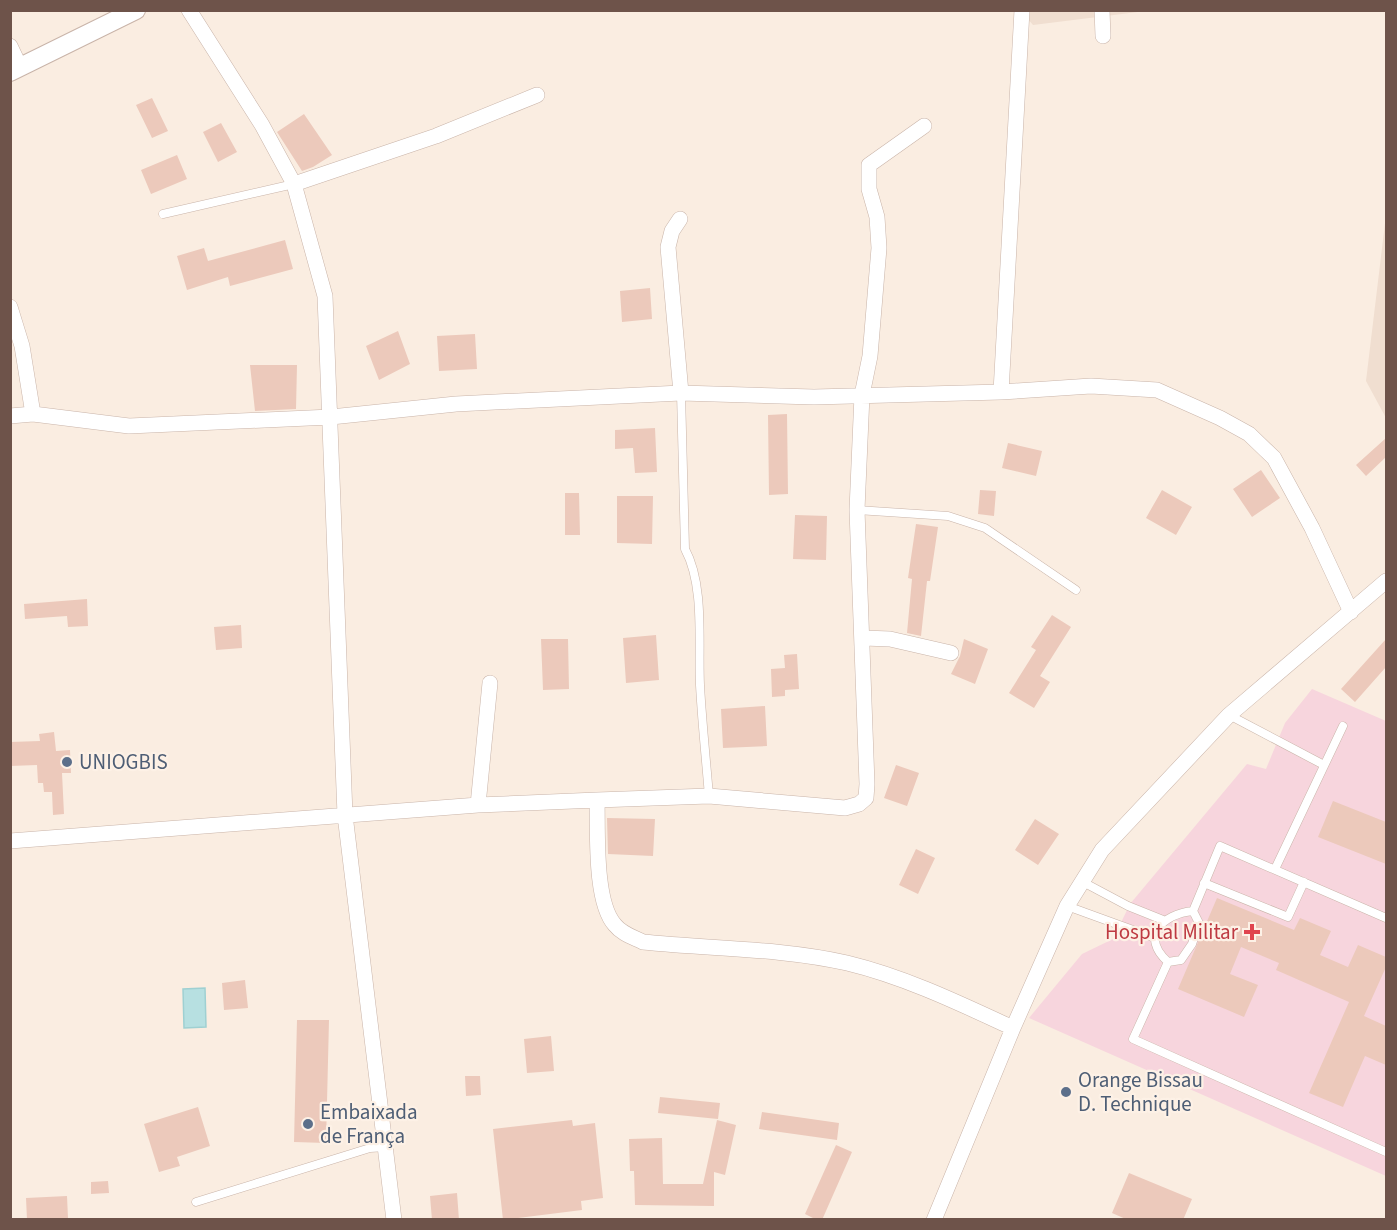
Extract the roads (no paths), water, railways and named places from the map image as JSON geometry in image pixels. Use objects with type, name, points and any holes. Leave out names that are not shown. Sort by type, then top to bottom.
[{"type":"street","points":[[10,46],[15,70],[136,10]]},
{"type":"street","points":[[189,10],[262,125],[294,184],[325,296],[345,815],[394,1220]]},
{"type":"street","points":[[1001,392],[1022,10]]},
{"type":"street","points":[[1102,10],[1102,36]]},
{"type":"street","points":[[294,184],[436,136],[537,95]]},
{"type":"street","points":[[10,842],[345,815],[597,800],[710,796],[845,808],[859,804],[866,798],[864,638],[857,510],[862,395],[870,357],[879,248],[877,217],[869,189],[869,165],[924,126]]},
{"type":"street","points":[[680,219],[672,231],[668,247],[681,393]]},
{"type":"street","points":[[10,307],[22,346],[33,414]]},
{"type":"street","points":[[10,416],[33,414],[129,426],[331,417],[456,404],[681,393],[814,397],[1001,392],[1091,386],[1157,390],[1220,418],[1249,434],[1274,458],[1351,612]]},
{"type":"street","points":[[934,1220],[1013,1028],[1067,906],[1102,850],[1229,715],[1386,581]]},
{"type":"street","points":[[864,638],[890,639],[951,653]]},
{"type":"street","points":[[478,806],[489,683]]},
{"type":"street","points":[[597,800],[602,890],[614,925],[626,934],[643,942],[805,956],[846,963],[895,976],[1013,1028]]},
{"type":"lane","points":[[163,214],[294,184]]},
{"type":"lane","points":[[681,393],[685,549],[694,565],[696,584],[700,688],[710,796]]},
{"type":"lane","points":[[857,510],[948,516],[985,528],[1076,590]]},
{"type":"lane","points":[[1229,715],[1324,765]]},
{"type":"lane","points":[[1275,869],[1343,726]]},
{"type":"lane","points":[[1192,910],[1220,846],[1386,918]]},
{"type":"lane","points":[[1081,881],[1128,906],[1163,920]]},
{"type":"lane","points":[[1204,882],[1288,917],[1304,882]]},
{"type":"lane","points":[[1067,906],[1155,939]]},
{"type":"lane","points":[[1168,962],[1158,953],[1155,939],[1163,920],[1176,912],[1192,910]]},
{"type":"lane","points":[[1168,962],[1181,960],[1192,944],[1199,923],[1192,910]]},
{"type":"lane","points":[[1168,962],[1133,1039],[1386,1152]]},
{"type":"lane","points":[[196,1202],[370,1148],[386,1147]]},
{"type":"water","points":[[205,988],[206,1027],[184,1028],[183,989]]},
{"type":"place","name":"UNIOGBIS","points":[[67,762]]},
{"type":"place","name":"Hospital Militar","points":[[1252,932]]},
{"type":"place","name":"Orange Bissau D. Technique","points":[[1066,1092]]},
{"type":"place","name":"Embaixada de França","points":[[308,1124]]}]
